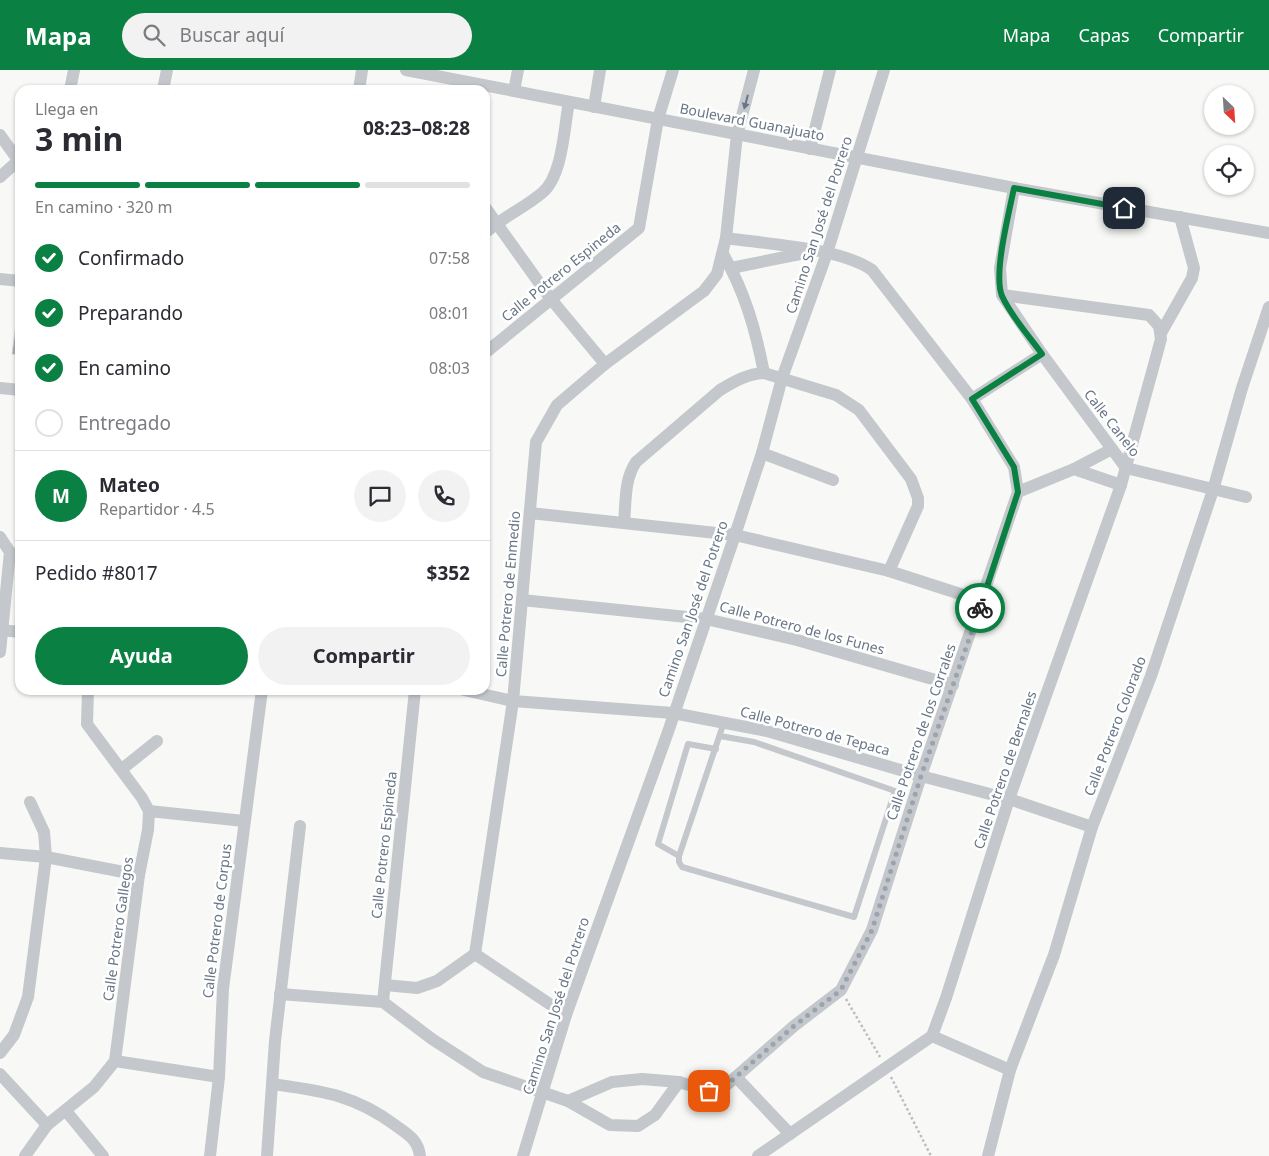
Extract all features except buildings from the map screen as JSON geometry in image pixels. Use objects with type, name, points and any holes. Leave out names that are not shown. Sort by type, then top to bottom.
[{"type":"street","points":[[71,85],[74,70]]},
{"type":"street","points":[[164,85],[167,70]]},
{"type":"street","points":[[360,85],[362,70]]},
{"type":"street","points":[[514,91],[518,70]]},
{"type":"street","points":[[594,107],[600,70]]},
{"type":"street","name":"Calle Potrero Espineda","points":[[490,349],[550,298],[639,228],[658,119],[673,70]]},
{"type":"street","name":"Calle Potrero de Enmedio","points":[[475,954],[513,701],[536,442],[557,405],[605,364],[704,291],[717,274],[726,238],[737,135],[754,70]]},
{"type":"street","points":[[810,149],[830,70]]},
{"type":"street","name":"Camino San José del Potrero","points":[[523,1156],[566,1015],[673,713],[762,453],[782,378],[821,252],[857,158],[884,70]]},
{"type":"street","name":"Boulevard Guanajuato","points":[[414,71],[484,85]]},
{"type":"street","name":"Boulevard Guanajuato","points":[[490,86],[1014,188],[1269,233]]},
{"type":"street","points":[[490,228],[543,192],[551,183],[557,170],[569,102]]},
{"type":"street","points":[[0,135],[15,155]]},
{"type":"street","points":[[0,177],[15,164]]},
{"type":"street","points":[[1014,188],[1000,268],[1002,296],[1150,315],[1156,320],[1161,332]]},
{"type":"street","points":[[490,214],[550,298],[605,364]]},
{"type":"street","name":"Calle Potrero de Bernales","points":[[932,1036],[946,998],[1009,799],[1121,485],[1161,332],[1192,278],[1194,268],[1180,217]]},
{"type":"street","points":[[726,238],[821,252]]},
{"type":"street","points":[[731,268],[821,252]]},
{"type":"street","name":"Calle Potrero de los Corrales","points":[[679,1082],[709,1091],[722,1089],[794,1026],[841,990],[872,930],[921,776],[1018,492],[1014,467],[972,399],[872,270],[852,259],[821,252]]},
{"type":"street","points":[[723,254],[738,280],[756,330],[764,373]]},
{"type":"street","points":[[0,278],[15,280]]},
{"type":"street","name":"Calle Canelo","points":[[1002,296],[1126,468],[1246,497]]},
{"type":"street","name":"Calle Potrero Colorado","points":[[986,1155],[1010,1070],[1054,955],[1092,827],[1151,676],[1213,490],[1242,388],[1269,307]]},
{"type":"street","points":[[972,399],[1042,354]]},
{"type":"street","points":[[624,523],[627,484],[630,472],[636,462],[720,390],[736,380],[753,374],[764,373],[850,402],[866,417],[912,479],[918,498],[918,506],[889,571]]},
{"type":"street","points":[[0,388],[15,390]]},
{"type":"street","points":[[1018,492],[1074,469],[1112,449]]},
{"type":"street","points":[[762,453],[833,480]]},
{"type":"street","points":[[1074,469],[1121,485]]},
{"type":"street","points":[[530,513],[735,534],[889,571],[982,601]]},
{"type":"street","points":[[0,537],[15,552],[1,630],[0,652]]},
{"type":"street","name":"Calle Potrero de los Funes","points":[[522,600],[706,618],[797,640],[953,684]]},
{"type":"street","points":[[1,630],[15,631]]},
{"type":"street","points":[[88,695],[87,724],[122,769],[149,811],[244,821]]},
{"type":"street","name":"Calle Potrero de Corpus","points":[[210,1156],[219,1077],[223,989],[261,695]]},
{"type":"street","name":"Calle Potrero Espineda","points":[[383,1002],[414,695]]},
{"type":"street","name":"Calle Potrero de Tepaca","points":[[486,695],[513,701],[673,713],[767,731],[921,776],[1009,799],[1092,827]]},
{"type":"street","points":[[122,769],[157,741]]},
{"type":"street","points":[[0,1053],[14,1035],[28,997],[46,857],[44,832],[30,802]]},
{"type":"street","name":"Calle Potrero Gallegos","points":[[115,1062],[149,811]]},
{"type":"street","points":[[267,1156],[280,994],[300,826]]},
{"type":"street","points":[[0,853],[46,857],[139,875]]},
{"type":"street","points":[[385,985],[416,988],[437,981],[475,954],[566,1015]]},
{"type":"street","points":[[280,994],[383,1002],[432,1039],[483,1072],[568,1100],[610,1125],[638,1126],[655,1115],[679,1082]]},
{"type":"street","points":[[758,1156],[932,1036],[1010,1070]]},
{"type":"street","points":[[25,1156],[47,1125],[94,1087],[115,1062],[219,1077]]},
{"type":"street","points":[[0,1074],[47,1125]]},
{"type":"street","points":[[736,1077],[790,1134]]},
{"type":"street","points":[[568,1100],[612,1082],[642,1079],[679,1082]]},
{"type":"street","points":[[272,1084],[346,1097],[373,1109],[416,1140],[420,1156]]},
{"type":"street","points":[[66,1111],[103,1156]]},
{"type":"lane","points":[[720,736],[754,742],[896,792],[854,917],[682,867],[679,862],[679,856],[724,722]]},
{"type":"lane","points":[[679,856],[658,844],[688,744],[716,749]]},
{"type":"way so far","points":[[709,1091],[722,1089],[794,1026],[841,990],[872,930],[921,776],[980,608]]},
{"type":"route","points":[[980,608],[1018,492],[1017,478],[1008,454],[972,399],[1042,354],[1002,296],[1000,268],[1014,188],[1124,208]]}]
